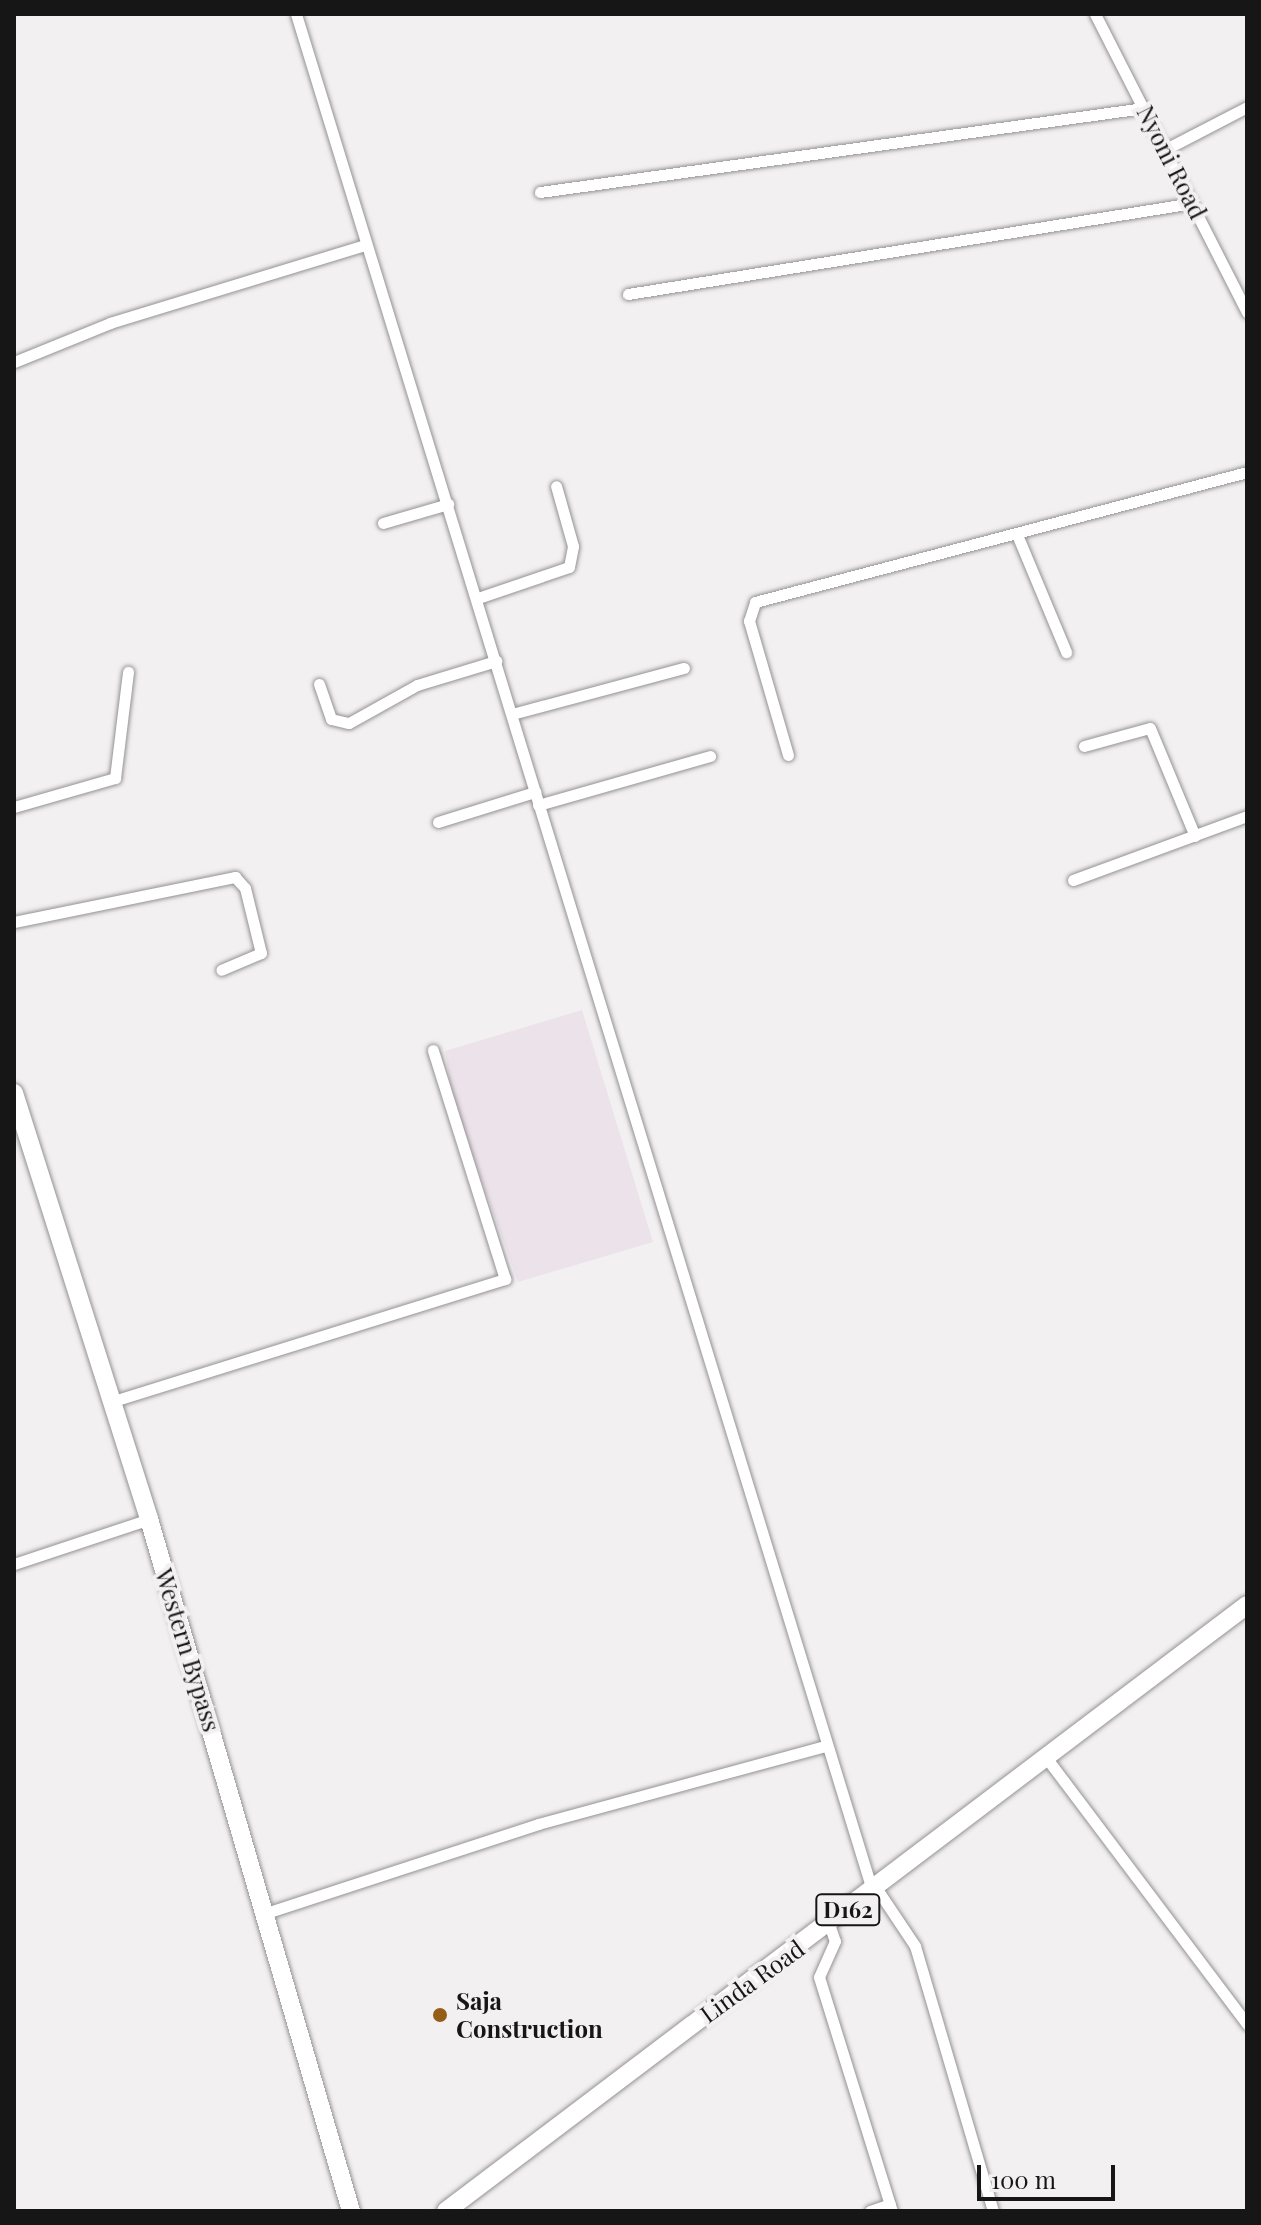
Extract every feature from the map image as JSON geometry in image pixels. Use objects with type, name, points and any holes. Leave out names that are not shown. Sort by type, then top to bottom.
[{"type":"main road","name":"Western Bypass","points":[[14,1093],[149,1519],[351,2211]]},
{"type":"main road","name":"Linda Road","points":[[446,2211],[875,1891],[1247,1605]]},
{"type":"street","points":[[296,14],[365,245],[478,598],[538,805],[825,1746],[875,1891],[915,1946],[993,2211]]},
{"type":"street","name":"Nyoni Road","points":[[1095,14],[1247,310]]},
{"type":"street","points":[[1166,149],[1247,107]]},
{"type":"street","points":[[540,192],[1144,108]]},
{"type":"street","points":[[628,294],[1193,203]]},
{"type":"street","points":[[14,362],[110,323],[365,245]]},
{"type":"street","points":[[788,755],[751,605],[1018,537],[1247,472]]},
{"type":"street","points":[[478,598],[569,567],[573,546],[556,486]]},
{"type":"street","points":[[383,523],[448,504]]},
{"type":"street","points":[[1018,537],[1066,652]]},
{"type":"street","points":[[319,684],[331,719],[349,723],[417,685],[496,661]]},
{"type":"street","points":[[512,714],[684,668]]},
{"type":"street","points":[[14,807],[115,778],[128,672]]},
{"type":"street","points":[[1084,746],[1150,728],[1195,836]]},
{"type":"street","points":[[538,805],[710,756]]},
{"type":"street","points":[[438,822],[535,792]]},
{"type":"street","points":[[1073,880],[1247,816]]},
{"type":"street","points":[[14,922],[235,877],[245,888],[261,953],[221,970]]},
{"type":"street","points":[[110,1402],[505,1279],[433,1050]]},
{"type":"street","points":[[14,1564],[149,1519]]},
{"type":"street","points":[[266,1913],[538,1824],[825,1746]]},
{"type":"street","points":[[1048,1760],[1247,2024]]},
{"type":"street","points":[[829,1924],[835,1941],[819,1977],[891,2208],[870,2211]]},
{"type":"shaded area","points":[[582,1010],[653,1242],[518,1282],[452,1097],[445,1051]]},
{"type":"place","name":"Saja Construction","points":[[440,2015]]}]
